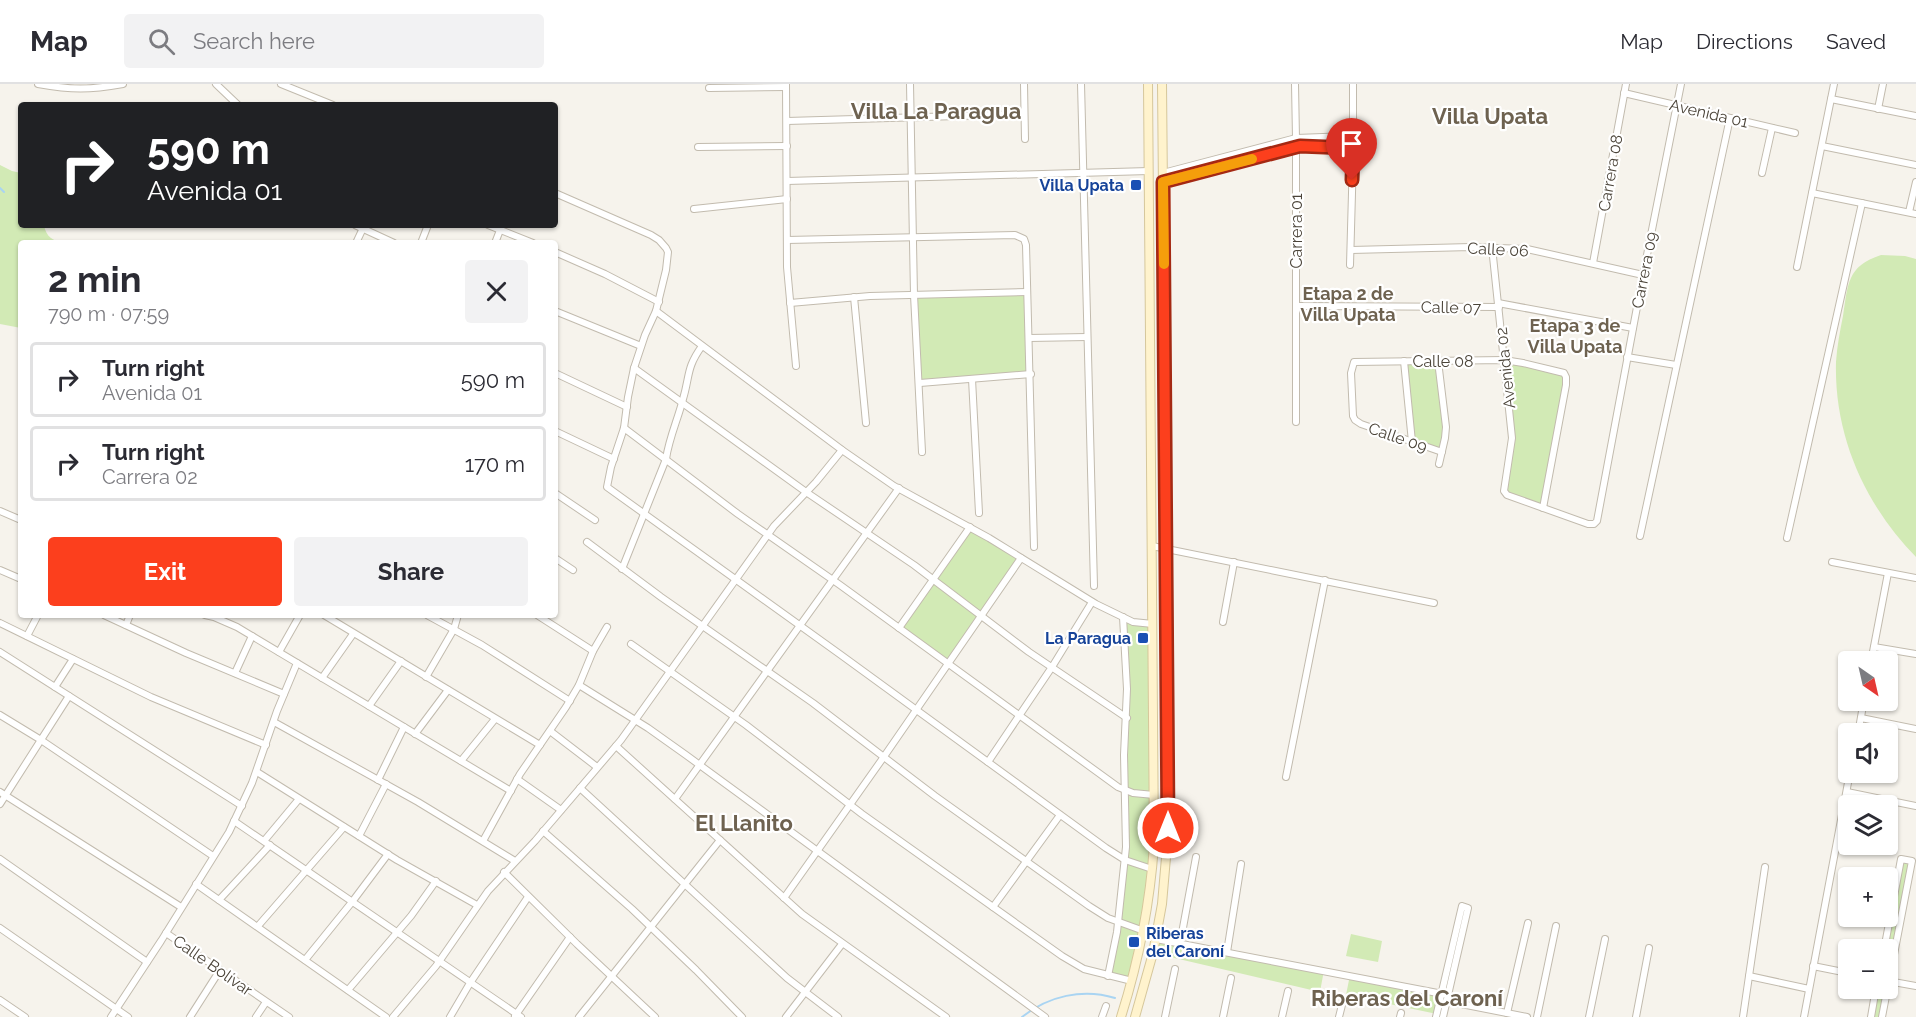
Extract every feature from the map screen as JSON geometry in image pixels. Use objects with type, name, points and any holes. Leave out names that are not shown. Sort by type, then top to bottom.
[{"type":"street","points":[[38,84],[87,90],[123,84]]},
{"type":"street","points":[[216,84],[235,102]]},
{"type":"street","points":[[281,84],[326,102]]},
{"type":"street","points":[[910,84],[914,295],[922,452]]},
{"type":"street","points":[[1024,84],[1025,139]]},
{"type":"street","points":[[1082,84],[1094,586]]},
{"type":"street","points":[[1121,1017],[1144,931],[1152,869],[1154,795],[1148,84]]},
{"type":"street","points":[[1135,1017],[1149,973],[1156,939],[1162,904],[1167,846],[1162,84]]},
{"type":"street","points":[[1295,84],[1296,138]]},
{"type":"street","points":[[1163,178],[1296,138],[1345,137],[1353,134],[1353,84]]},
{"type":"street","name":"Carrera 08","points":[[1593,263],[1626,84]]},
{"type":"street","name":"Carrera 09","points":[[1543,508],[1591,525],[1597,521],[1642,274],[1681,84]]},
{"type":"street","points":[[1797,267],[1834,84]]},
{"type":"street","points":[[1878,109],[1883,84]]},
{"type":"street","points":[[709,88],[786,86],[787,267],[796,366]]},
{"type":"street","name":"Avenida 01","points":[[1624,93],[1795,133]]},
{"type":"street","points":[[1831,99],[1916,116]]},
{"type":"street","points":[[787,121],[1024,114]]},
{"type":"street","points":[[1640,536],[1730,118]]},
{"type":"street","points":[[1762,173],[1772,128]]},
{"type":"street","points":[[698,147],[787,146]]},
{"type":"street","points":[[1822,146],[1916,165]]},
{"type":"street","points":[[1163,178],[1296,147],[1346,147],[1353,153],[1350,265]]},
{"type":"street","name":"Carrera 01","points":[[1296,147],[1296,422]]},
{"type":"street","points":[[787,181],[1149,171]]},
{"type":"street","points":[[1812,193],[1913,213],[1916,182]]},
{"type":"street","points":[[558,194],[634,226],[664,244],[668,252],[659,302],[634,368],[624,428],[608,488],[801,625],[1060,815],[1125,860],[1152,869]]},
{"type":"street","points":[[694,208],[787,199]]},
{"type":"street","points":[[1787,538],[1862,203]]},
{"type":"street","points":[[365,228],[388,240]]},
{"type":"street","points":[[504,228],[526,240]]},
{"type":"street","points":[[787,240],[913,236],[1019,236],[1024,239],[1031,374],[1034,547]]},
{"type":"street","name":"Calle 06","points":[[1351,250],[1492,247],[1527,249],[1642,274]]},
{"type":"street","name":"Avenida 02","points":[[1492,247],[1512,438],[1503,488],[1507,495],[1543,508]]},
{"type":"street","points":[[558,253],[614,278],[659,302]]},
{"type":"street","points":[[790,303],[854,297],[1028,292]]},
{"type":"street","points":[[854,297],[866,423]]},
{"type":"street","name":"Calle 07","points":[[1296,306],[1498,305],[1633,328]]},
{"type":"street","points":[[656,311],[842,450],[899,488],[970,527],[1092,602],[1123,617],[1140,623],[1153,624]]},
{"type":"street","points":[[558,312],[641,346]]},
{"type":"street","points":[[1029,338],[1087,337]]},
{"type":"street","points":[[622,568],[666,459],[682,404],[689,369],[702,346]]},
{"type":"street","points":[[1627,357],[1676,365]]},
{"type":"street","name":"Calle 08","points":[[1355,420],[1351,373],[1356,361],[1504,360],[1562,371],[1566,377],[1543,508]]},
{"type":"street","points":[[1404,361],[1412,442]]},
{"type":"street","points":[[1438,361],[1446,427],[1439,464]]},
{"type":"street","points":[[634,368],[806,492],[914,565],[980,616],[1127,718]]},
{"type":"street","points":[[558,374],[627,407]]},
{"type":"street","points":[[920,383],[1031,374]]},
{"type":"street","points":[[972,379],[979,513]]},
{"type":"street","name":"Calle 09","points":[[1355,420],[1442,452]]},
{"type":"street","points":[[624,428],[714,497],[1125,791],[1154,795]]},
{"type":"street","points":[[558,432],[614,459]]},
{"type":"street","points":[[393,1017],[439,962],[477,905],[504,872],[543,831],[636,721],[768,535],[842,450]]},
{"type":"street","points":[[675,799],[899,488]]},
{"type":"street","points":[[558,495],[595,520]]},
{"type":"street","points":[[0,511],[18,519]]},
{"type":"street","points":[[899,628],[970,527]]},
{"type":"street","points":[[587,542],[813,703],[935,796],[1098,912],[1144,931]]},
{"type":"street","points":[[1152,546],[1434,603]]},
{"type":"street","points":[[784,898],[884,758],[915,709],[1021,558]]},
{"type":"street","points":[[558,560],[573,570]]},
{"type":"street","points":[[1223,622],[1234,562]]},
{"type":"street","points":[[1832,562],[1916,578]]},
{"type":"street","points":[[0,570],[18,578]]},
{"type":"street","points":[[1873,651],[1888,573]]},
{"type":"street","points":[[1286,777],[1325,580]]},
{"type":"street","points":[[988,762],[1052,667],[1092,602]]},
{"type":"street","points":[[1108,976],[1118,922],[1127,833],[1124,755],[1127,679],[1123,617]]},
{"type":"street","points":[[27,636],[36,618]]},
{"type":"street","points":[[111,618],[284,694]]},
{"type":"street","points":[[126,625],[129,618]]},
{"type":"street","points":[[216,618],[252,636],[511,791]]},
{"type":"street","points":[[279,652],[298,618]]},
{"type":"street","points":[[329,618],[540,745]]},
{"type":"street","points":[[433,618],[482,645],[570,701]]},
{"type":"street","points":[[426,677],[454,629],[457,618]]},
{"type":"street","points":[[542,618],[593,651]]},
{"type":"street","points":[[0,623],[151,697],[266,745]]},
{"type":"street","points":[[483,842],[517,779],[570,701],[607,627]]},
{"type":"street","points":[[322,678],[353,634]]},
{"type":"street","points":[[235,673],[252,636]]},
{"type":"street","points":[[631,644],[1074,964],[1094,973],[1132,981]]},
{"type":"street","points":[[1874,647],[1916,654]]},
{"type":"street","points":[[0,652],[242,806]]},
{"type":"street","points":[[55,687],[73,658]]},
{"type":"street","points":[[369,706],[401,662]]},
{"type":"street","points":[[111,1017],[166,933],[242,806],[297,663]]},
{"type":"street","points":[[579,685],[700,765],[1045,1017]]},
{"type":"street","points":[[415,734],[448,690]]},
{"type":"street","points":[[0,804],[3,794],[69,696]]},
{"type":"street","points":[[1860,723],[1862,711]]},
{"type":"street","points":[[0,715],[213,856]]},
{"type":"street","points":[[1861,718],[1916,729]]},
{"type":"street","points":[[461,761],[495,719]]},
{"type":"street","points":[[274,722],[386,784],[515,861]]},
{"type":"street","points":[[378,780],[404,727]]},
{"type":"street","points":[[550,732],[597,767]]},
{"type":"street","points":[[616,746],[784,898],[842,944],[941,1016]]},
{"type":"street","points":[[257,772],[388,854],[477,905]]},
{"type":"street","points":[[517,779],[561,810]]},
{"type":"street","points":[[1804,1017],[1848,783]]},
{"type":"street","points":[[359,836],[386,784]]},
{"type":"street","points":[[580,788],[787,978],[838,1017]]},
{"type":"street","points":[[1846,792],[1916,806]]},
{"type":"street","points":[[3,794],[182,907]]},
{"type":"street","points":[[264,841],[300,799]]},
{"type":"street","points":[[993,907],[1060,815]]},
{"type":"street","points":[[234,821],[517,1016],[570,937]]},
{"type":"street","points":[[258,926],[344,827]]},
{"type":"street","points":[[543,831],[651,927],[742,1017]]},
{"type":"street","points":[[579,1017],[720,840]]},
{"type":"street","points":[[219,900],[270,845]]},
{"type":"street","points":[[305,960],[388,854]]},
{"type":"street","points":[[1180,944],[1196,857]]},
{"type":"street","points":[[0,859],[147,962]]},
{"type":"street","points":[[1886,939],[1901,859],[1912,861],[1896,939]]},
{"type":"street","points":[[1227,952],[1241,864]]},
{"type":"street","points":[[1743,1017],[1765,867]]},
{"type":"street","points":[[504,872],[655,1017]]},
{"type":"street","points":[[348,990],[397,933],[436,881]]},
{"type":"street","points":[[196,884],[386,1017]]},
{"type":"street","points":[[450,1017],[528,897]]},
{"type":"street","points":[[1436,1017],[1445,997],[1468,908],[1462,906],[1445,997],[1443,1017]]},
{"type":"street","points":[[1507,1013],[1528,923]]},
{"type":"street","points":[[1537,1017],[1557,926]]},
{"type":"street","points":[[0,928],[128,1017]]},
{"type":"street","name":"Calle Bolívar","points":[[166,933],[289,1017]]},
{"type":"street","points":[[1156,939],[1445,997],[1527,1017]]},
{"type":"street","points":[[1589,1017],[1605,939]]},
{"type":"street","points":[[786,1017],[842,944]]},
{"type":"street","points":[[1635,1017],[1649,948]]},
{"type":"street","points":[[1813,966],[1838,971]]},
{"type":"street","points":[[1165,1017],[1175,969]]},
{"type":"street","points":[[190,1017],[220,970]]},
{"type":"street","points":[[1749,976],[1809,989]]},
{"type":"street","points":[[1223,1017],[1231,978]]},
{"type":"street","points":[[1898,983],[1916,986]]},
{"type":"street","points":[[1282,1017],[1288,991]]},
{"type":"street","points":[[1871,1017],[1874,999]]},
{"type":"street","points":[[1882,1017],[1885,999]]},
{"type":"street","points":[[0,1000],[25,1017]]},
{"type":"street","points":[[1339,1017],[1343,1001]]},
{"type":"street","points":[[256,1017],[266,1002]]},
{"type":"street","points":[[1102,1017],[1106,1006]]},
{"type":"green space","points":[[0,165],[18,172],[18,228],[45,228],[46,233],[55,240],[18,240],[18,327],[0,324]]},
{"type":"green space","points":[[1881,255],[1916,259],[1916,557],[1898,537],[1868,492],[1856,468],[1840,416],[1836,362],[1848,286],[1855,271],[1861,265]]},
{"type":"green space","points":[[1027,292],[1031,374],[920,383],[914,295]]},
{"type":"green space","points":[[1504,360],[1566,374],[1543,508],[1505,494],[1511,446]]},
{"type":"green space","points":[[1404,361],[1438,361],[1445,415],[1442,452],[1412,442]]},
{"type":"green space","points":[[970,527],[1021,558],[947,663],[899,628]]},
{"type":"green space","points":[[1123,617],[1153,624],[1154,845],[1132,981],[1108,976],[1125,868],[1127,722]]},
{"type":"green space","points":[[1901,859],[1912,861],[1897,939],[1889,939],[1891,927],[1898,927],[1898,878]]},
{"type":"green space","points":[[1351,934],[1382,941],[1378,962],[1346,956]]},
{"type":"green space","points":[[1156,939],[1324,970],[1320,992],[1153,953]]},
{"type":"green space","points":[[1350,975],[1441,994],[1437,1014],[1346,995]]},
{"type":"green space","points":[[1874,999],[1885,999],[1882,1017],[1871,1017]]},
{"type":"waterway","points":[[0,188],[4,192]]},
{"type":"waterway","points":[[1022,1017],[1043,1004],[1066,996],[1091,994],[1115,998]]},
{"type":"slow traffic","points":[[1164,264],[1163,182],[1252,159]]},
{"type":"place","name":"Villa Upata","points":[[1136,185]]},
{"type":"place","name":"La Paragua","points":[[1143,638]]},
{"type":"place","name":"Riberas del Caroní","points":[[1134,942]]},
{"type":"district","name":"Villa La Paragua","points":[[936,111]]},
{"type":"district","name":"Villa Upata","points":[[1490,116]]},
{"type":"district","name":"Etapa 2 de Villa Upata","points":[[1348,304]]},
{"type":"district","name":"Etapa 3 de Villa Upata","points":[[1575,336]]},
{"type":"district","name":"El Llanito","points":[[744,823]]},
{"type":"district","name":"Riberas del Caroní","points":[[1407,998]]},
{"type":"route","points":[[1168,828],[1163,182],[1300,146],[1349,148],[1353,153],[1352,180]]}]
